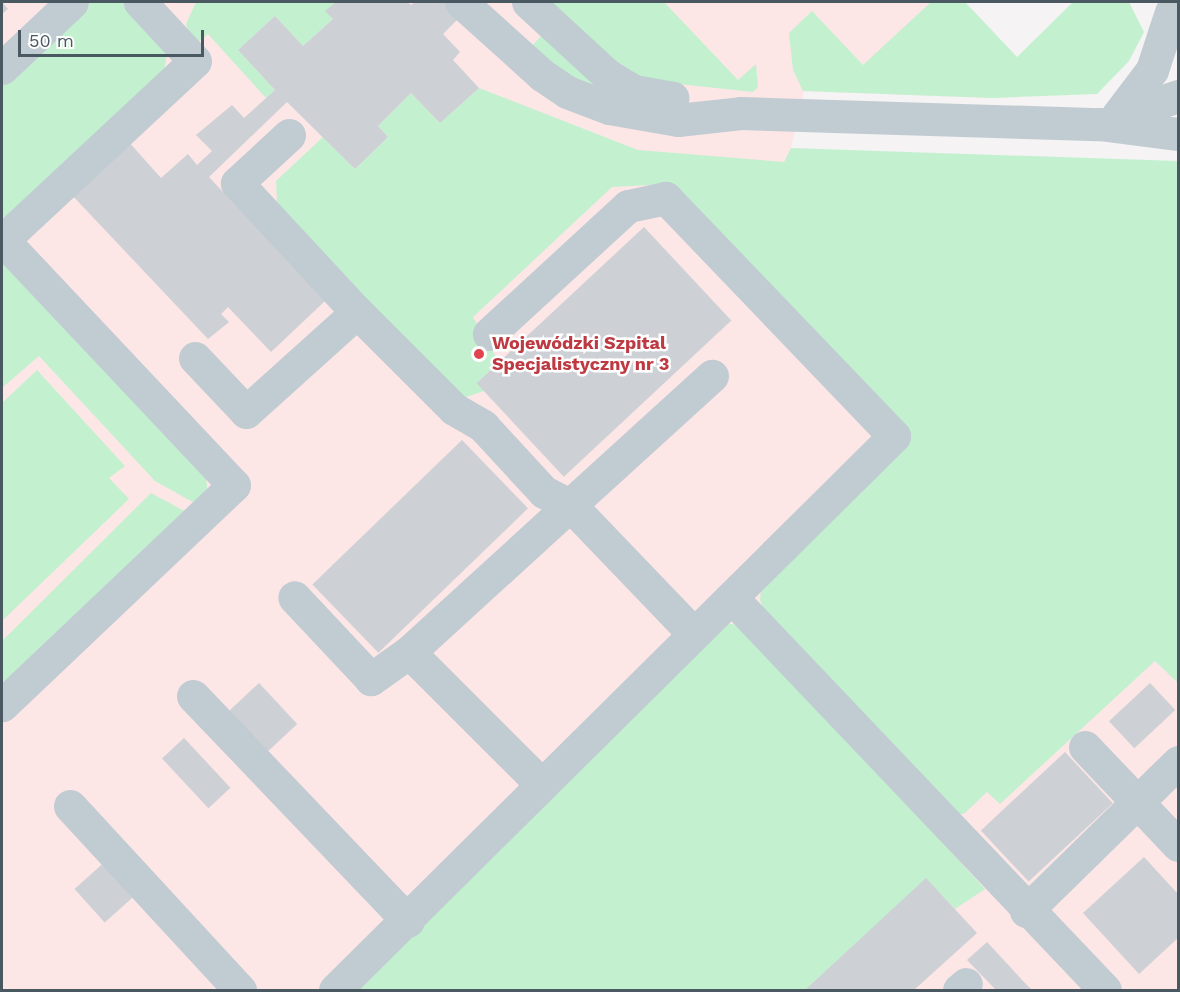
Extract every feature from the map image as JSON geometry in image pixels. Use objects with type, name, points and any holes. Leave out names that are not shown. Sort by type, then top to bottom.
[{"type":"lane","points":[[2,68],[72,2]]},
{"type":"lane","points":[[461,2],[518,57],[567,92],[609,108],[678,120],[741,113],[1108,120],[1176,132]]},
{"type":"lane","points":[[528,2],[588,60],[621,84],[651,96],[741,113]]},
{"type":"lane","points":[[2,705],[234,485],[2,240],[195,61],[157,7]]},
{"type":"lane","points":[[1108,120],[1152,70],[1170,12]]},
{"type":"lane","points":[[1108,120],[1179,96]]},
{"type":"lane","points":[[289,135],[237,183],[357,312],[454,409],[483,426],[544,492],[570,506],[692,632]]},
{"type":"lane","points":[[335,990],[408,921],[692,632],[732,598],[894,436],[666,198],[628,206],[489,334]]},
{"type":"lane","points":[[195,358],[246,412],[357,312]]},
{"type":"lane","points":[[294,597],[371,679],[409,652],[712,376]]},
{"type":"lane","points":[[732,598],[1026,911],[1105,990]]},
{"type":"lane","points":[[409,652],[542,785]]},
{"type":"lane","points":[[194,696],[408,921]]},
{"type":"lane","points":[[1085,747],[1177,841]]},
{"type":"lane","points":[[1026,911],[1179,762]]},
{"type":"lane","points":[[70,806],[240,990]]},
{"type":"shaded area","name":"Wojewódzki Szpital Specjalistyczny nr 3","points":[[2,2],[965,2],[1017,57],[992,98],[804,91],[791,148],[784,162],[1178,603],[1178,990],[2,990]]},
{"type":"green space","points":[[90,2],[124,2],[167,52],[163,79],[15,217],[2,217],[2,84]]},
{"type":"green space","points":[[196,2],[336,2],[326,11],[333,19],[303,46],[275,16],[238,50],[275,90],[266,98],[208,34],[197,43],[190,35],[186,24]]},
{"type":"green space","points":[[545,2],[664,2],[738,80],[756,64],[758,87],[753,92],[642,80],[622,70]]},
{"type":"green space","points":[[931,2],[965,2],[1017,57],[1073,2],[1129,2],[1144,32],[1129,61],[1097,94],[992,98],[803,91],[793,70],[789,33],[812,11],[863,65]]},
{"type":"green space","points":[[544,33],[554,37],[604,98],[529,49]]},
{"type":"green space","points":[[479,88],[638,150],[784,162],[791,148],[1178,161],[1178,683],[1155,661],[1000,804],[987,792],[965,813],[950,818],[765,615],[760,600],[762,582],[906,429],[669,184],[612,187],[473,317],[499,362],[477,383],[484,391],[466,397],[448,390],[277,202],[276,181],[323,137],[355,169],[388,137],[378,126],[411,93],[440,123]]},
{"type":"green space","points":[[2,255],[206,475],[207,488],[198,505],[155,481],[39,356],[2,388]]},
{"type":"green space","points":[[37,370],[125,466],[109,478],[129,499],[2,621],[2,403]]},
{"type":"green space","points":[[151,493],[190,514],[2,697],[2,641]]},
{"type":"green space","points":[[721,623],[742,625],[985,889],[955,909],[926,879],[805,990],[348,990]]},
{"type":"building","points":[[2,2],[8,9],[2,14]]},
{"type":"building","points":[[336,2],[407,2],[411,5],[415,2],[452,2],[463,14],[443,34],[460,52],[453,60],[479,88],[440,123],[411,93],[378,126],[388,137],[355,169],[287,102],[209,177],[325,301],[271,352],[228,307],[221,314],[229,322],[208,339],[70,193],[127,140],[161,178],[188,154],[197,165],[212,151],[196,135],[232,105],[244,118],[275,90],[238,50],[275,16],[303,46],[333,19],[325,11]]},
{"type":"building","points":[[644,227],[731,321],[564,477],[477,383]]},
{"type":"building","points":[[462,440],[528,508],[378,653],[312,584]]},
{"type":"building","points":[[259,683],[297,724],[262,757],[224,716]]},
{"type":"building","points":[[1150,683],[1175,710],[1134,748],[1109,721]]},
{"type":"building","points":[[184,738],[230,788],[208,808],[162,758]]},
{"type":"building","points":[[1065,752],[1113,803],[1029,882],[981,830]]},
{"type":"building","points":[[1144,857],[1178,894],[1178,938],[1139,974],[1083,913]]},
{"type":"building","points":[[108,859],[138,892],[105,923],[75,889]]},
{"type":"building","points":[[926,878],[977,933],[914,990],[805,990]]},
{"type":"building","points":[[987,942],[1032,990],[996,990],[967,960]]},
{"type":"place","name":"Wojewódzki Szpital Specjalistyczny nr 3","points":[[479,354]]}]
